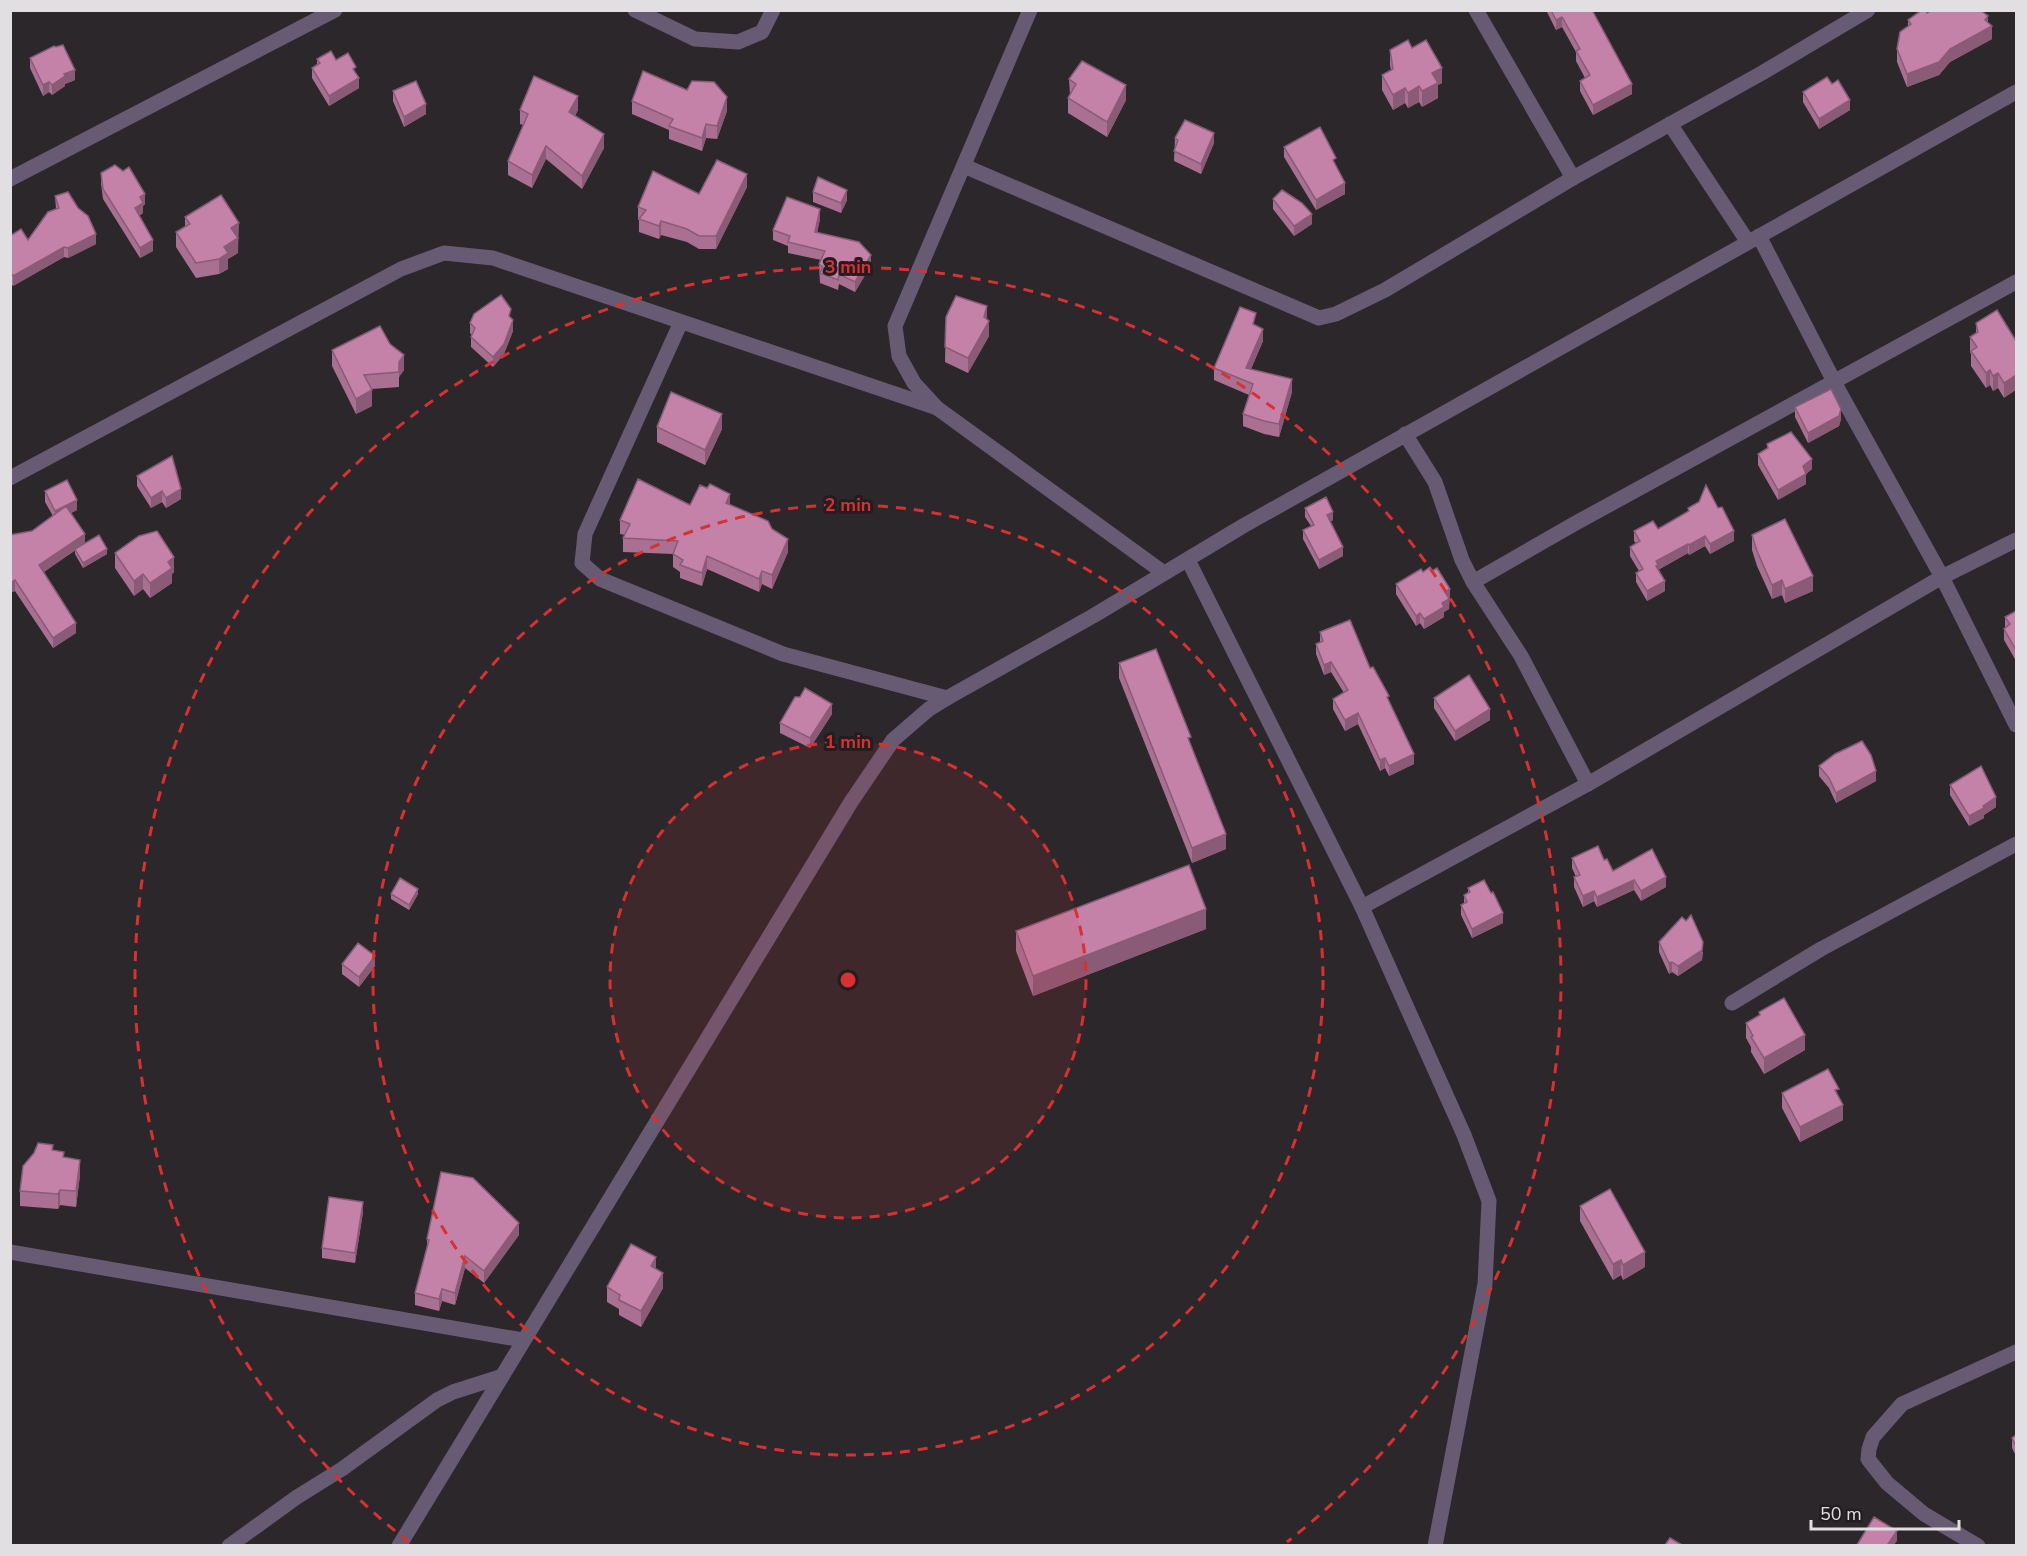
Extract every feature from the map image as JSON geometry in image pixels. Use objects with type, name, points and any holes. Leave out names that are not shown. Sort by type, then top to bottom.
[{"type":"street","points":[[10,179],[335,10]]},
{"type":"street","points":[[635,10],[695,39],[738,42],[762,32],[773,10]]},
{"type":"street","points":[[1030,10],[895,326],[899,356],[914,383],[937,408],[1164,573]]},
{"type":"street","points":[[1476,10],[1573,178]]},
{"type":"street","points":[[964,166],[1319,318],[1336,314],[1385,290],[1573,178],[1762,73],[1868,10]]},
{"type":"street","points":[[399,1545],[851,802],[893,740],[947,698],[1093,616],[1243,526],[2016,92]]},
{"type":"street","points":[[1670,124],[1754,239],[1942,577],[2016,725]]},
{"type":"street","points":[[10,478],[401,269],[444,253],[493,258],[937,408]]},
{"type":"street","points":[[1473,582],[1574,524],[2016,282]]},
{"type":"street","points":[[681,322],[585,534],[582,563],[600,579],[783,654],[947,698]]},
{"type":"street","points":[[1405,434],[1435,482],[1462,560],[1473,582],[1521,656],[1588,784]]},
{"type":"street","points":[[1362,907],[1588,784],[1942,577],[2016,540]]},
{"type":"street","points":[[1188,560],[1362,907],[1464,1135],[1489,1201],[1485,1284],[1435,1545]]},
{"type":"street","points":[[1732,1003],[1821,949],[2016,844]]},
{"type":"street","points":[[10,1252],[523,1340]]},
{"type":"street","points":[[1978,1545],[1924,1514],[1887,1483],[1868,1459],[1869,1449],[1873,1437],[1902,1404],[2016,1352]]},
{"type":"street","points":[[229,1545],[297,1497],[342,1469],[437,1400],[453,1392],[500,1377]]},
{"type":"building","points":[[1551,10],[1592,10],[1632,84],[1593,105],[1580,81],[1590,75],[1576,51],[1580,49],[1562,17],[1556,20]]},
{"type":"building","points":[[1922,10],[1926,10],[1927,13],[1931,10],[1980,10],[1988,16],[1985,20],[1992,26],[1950,49],[1939,62],[1907,74],[1897,49],[1900,32],[1911,24],[1908,20]]},
{"type":"building","points":[[1408,40],[1412,48],[1426,40],[1442,68],[1432,73],[1438,83],[1422,91],[1419,86],[1408,93],[1405,88],[1393,95],[1382,75],[1393,69],[1390,50]]},
{"type":"building","points":[[63,45],[75,70],[64,74],[65,76],[52,85],[49,82],[43,85],[30,58],[54,46]]},
{"type":"building","points":[[331,51],[336,60],[348,53],[356,67],[353,69],[359,78],[329,96],[312,68],[320,63],[317,59]]},
{"type":"building","points":[[1082,61],[1126,85],[1107,122],[1068,98],[1076,84],[1069,79]]},
{"type":"building","points":[[643,71],[687,90],[692,81],[714,82],[727,97],[717,126],[706,124],[702,138],[669,126],[673,119],[632,101]]},
{"type":"building","points":[[534,76],[578,96],[569,112],[604,134],[582,176],[546,146],[532,175],[508,161],[528,114],[520,110]]},
{"type":"building","points":[[1827,77],[1832,84],[1838,80],[1850,100],[1819,119],[1803,92]]},
{"type":"building","points":[[416,81],[426,104],[404,117],[393,91]]},
{"type":"building","points":[[1185,120],[1214,133],[1201,164],[1174,151],[1178,140],[1175,138]]},
{"type":"building","points":[[1320,127],[1336,158],[1333,160],[1345,183],[1316,200],[1284,147]]},
{"type":"building","points":[[717,160],[747,174],[716,236],[699,236],[687,229],[661,221],[659,226],[639,219],[646,210],[638,207],[653,171],[699,194]]},
{"type":"building","points":[[115,165],[123,171],[129,167],[145,194],[140,197],[143,203],[135,208],[153,240],[140,248],[103,189],[101,173]]},
{"type":"building","points":[[818,177],[847,190],[841,203],[813,192]]},
{"type":"building","points":[[1282,190],[1302,203],[1312,214],[1294,226],[1273,199]]},
{"type":"building","points":[[68,192],[78,208],[88,216],[96,234],[68,248],[64,247],[13,276],[10,272],[10,236],[21,229],[28,240],[48,212],[59,208],[55,196]]},
{"type":"building","points":[[221,195],[239,223],[231,228],[238,238],[224,247],[228,253],[219,259],[196,263],[176,232],[190,224],[185,217]]},
{"type":"building","points":[[787,197],[820,209],[815,232],[859,242],[871,255],[855,282],[839,274],[838,280],[820,273],[823,267],[819,264],[825,251],[788,242],[790,236],[773,230]]},
{"type":"building","points":[[501,295],[511,309],[509,316],[513,320],[504,344],[493,357],[471,337],[475,328],[470,323],[474,314]]},
{"type":"building","points":[[956,296],[987,306],[984,317],[989,321],[968,358],[945,347],[946,317]]},
{"type":"building","points":[[1240,307],[1256,313],[1253,324],[1263,329],[1246,368],[1292,379],[1279,424],[1243,414],[1253,384],[1214,368]]},
{"type":"building","points":[[1997,310],[2016,341],[2016,375],[2004,383],[1998,373],[1993,376],[1990,370],[1986,373],[1971,351],[1977,347],[1970,337],[1978,332],[1976,323]]},
{"type":"building","points":[[380,326],[390,344],[404,355],[399,362],[399,372],[364,375],[372,390],[356,399],[332,350]]},
{"type":"building","points":[[1831,389],[1841,409],[1839,416],[1808,433],[1795,407]]},
{"type":"building","points":[[671,392],[722,414],[705,450],[657,427]]},
{"type":"building","points":[[1791,432],[1812,459],[1803,466],[1806,474],[1778,490],[1758,454],[1768,448],[1767,444]]},
{"type":"building","points":[[172,456],[181,489],[166,498],[162,491],[151,498],[137,476]]},
{"type":"building","points":[[638,479],[690,505],[700,485],[707,488],[710,484],[730,494],[726,503],[768,521],[772,529],[788,539],[772,575],[762,571],[759,579],[707,556],[702,573],[680,565],[683,560],[673,554],[678,541],[623,538],[630,524],[620,520]]},
{"type":"building","points":[[67,480],[77,500],[55,511],[45,491]]},
{"type":"building","points":[[1706,485],[1718,508],[1722,507],[1734,531],[1710,544],[1705,536],[1656,561],[1658,565],[1656,566],[1665,581],[1647,591],[1636,573],[1643,569],[1630,547],[1640,541],[1634,531],[1653,521],[1658,529],[1689,511],[1688,508],[1699,502]]},
{"type":"building","points":[[1326,497],[1333,512],[1327,515],[1343,547],[1319,560],[1303,530],[1314,525],[1305,508]]},
{"type":"building","points":[[66,506],[85,534],[39,565],[76,623],[53,638],[15,580],[10,583],[10,535],[32,531]]},
{"type":"building","points":[[1785,519],[1813,576],[1785,589],[1782,580],[1772,585],[1752,535]]},
{"type":"building","points":[[157,531],[174,557],[168,562],[172,568],[150,583],[143,574],[134,581],[115,553],[139,536]]},
{"type":"building","points":[[99,535],[107,549],[83,563],[75,549]]},
{"type":"building","points":[[1430,567],[1432,571],[1437,568],[1450,589],[1445,592],[1449,599],[1442,603],[1444,607],[1424,619],[1420,613],[1416,616],[1396,584],[1421,569],[1423,572]]},
{"type":"building","points":[[2016,611],[2016,650],[2004,629],[2010,624],[2005,617]]},
{"type":"building","points":[[1350,620],[1370,668],[1373,667],[1389,696],[1387,697],[1414,754],[1389,766],[1385,758],[1380,760],[1358,713],[1345,720],[1333,699],[1348,690],[1331,662],[1324,665],[1316,644],[1323,641],[1320,632]]},
{"type":"building","points":[[1156,649],[1226,834],[1192,848],[1119,663]]},
{"type":"building","points":[[1469,675],[1490,709],[1455,731],[1434,698]]},
{"type":"building","points":[[805,688],[832,704],[810,738],[780,723],[795,697],[800,697]]},
{"type":"building","points":[[1862,741],[1871,755],[1876,771],[1836,793],[1829,778],[1819,766],[1835,754]]},
{"type":"building","points":[[1981,766],[1996,797],[1983,806],[1984,808],[1969,816],[1950,785]]},
{"type":"building","points":[[1598,846],[1604,860],[1607,859],[1613,871],[1652,849],[1666,877],[1641,891],[1634,880],[1597,897],[1594,891],[1583,896],[1574,877],[1580,875],[1572,858]]},
{"type":"building","points":[[1189,865],[1206,909],[1033,976],[1016,931]]},
{"type":"building","points":[[400,878],[418,889],[409,905],[391,894]]},
{"type":"building","points":[[1484,880],[1491,893],[1493,892],[1503,913],[1472,929],[1461,905],[1467,902],[1464,895],[1470,892],[1468,888]]},
{"type":"building","points":[[1691,915],[1703,942],[1702,950],[1678,966],[1672,962],[1669,963],[1659,942],[1682,917],[1686,921]]},
{"type":"building","points":[[358,943],[375,956],[359,977],[342,964]]},
{"type":"building","points":[[1784,998],[1805,1035],[1764,1058],[1751,1037],[1753,1036],[1746,1023],[1760,1015],[1759,1012]]},
{"type":"building","points":[[1828,1069],[1839,1089],[1835,1090],[1843,1105],[1800,1127],[1782,1093]]},
{"type":"building","points":[[38,1143],[53,1145],[52,1150],[64,1152],[63,1157],[80,1160],[76,1191],[60,1190],[58,1194],[20,1191],[23,1166],[34,1153]]},
{"type":"building","points":[[441,1172],[473,1178],[519,1223],[484,1271],[465,1256],[455,1293],[442,1289],[439,1299],[415,1293],[429,1240],[427,1239]]},
{"type":"building","points":[[1610,1189],[1645,1252],[1623,1265],[1621,1260],[1613,1264],[1580,1206]]},
{"type":"building","points":[[329,1197],[363,1202],[355,1253],[322,1248]]},
{"type":"building","points":[[631,1244],[656,1257],[651,1266],[663,1273],[641,1311],[619,1300],[620,1295],[607,1287]]},
{"type":"building","points":[[1874,1517],[1897,1531],[1888,1544],[1890,1545],[1857,1545]]},
{"type":"building","points":[[1670,1538],[1682,1545],[1665,1545]]}]
